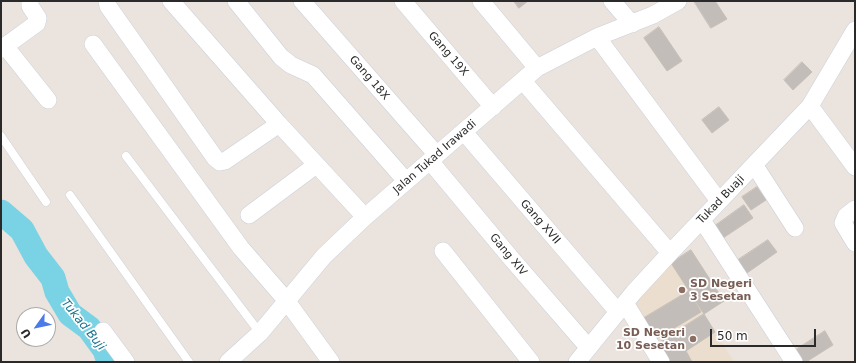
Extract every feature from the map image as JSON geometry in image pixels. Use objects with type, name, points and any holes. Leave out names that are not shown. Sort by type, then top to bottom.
[{"type":"street","points":[[30,1],[30,6],[38,18],[37,23],[3,48],[48,100]]},
{"type":"street","points":[[107,1],[108,6],[215,158],[220,162],[225,161],[279,124]]},
{"type":"street","points":[[171,1],[279,124],[365,217]]},
{"type":"street","points":[[236,1],[281,57],[291,65],[313,75],[406,181]]},
{"type":"street","name":"Gang 18X","points":[[302,1],[434,158]]},
{"type":"street","name":"Gang 19X","points":[[403,1],[493,107]]},
{"type":"street","points":[[481,1],[537,68]]},
{"type":"street","points":[[612,1],[632,24]]},
{"type":"street","name":"Jalan Tukad Irawadi","points":[[228,362],[260,333],[324,256],[365,217],[537,68],[597,37],[653,15],[678,1]]},
{"type":"street","points":[[597,37],[719,201]]},
{"type":"street","name":"Tukad Buaji","points":[[577,362],[621,308],[670,253],[810,106],[852,42]]},
{"type":"street","points":[[93,44],[241,248],[286,300],[330,362]]},
{"type":"street","points":[[523,81],[670,253]]},
{"type":"street","points":[[810,106],[855,166]]},
{"type":"street","name":"Gang XVII","points":[[464,132],[621,308],[661,362]]},
{"type":"street","name":"Gang XIV","points":[[434,158],[510,257],[588,347]]},
{"type":"street","points":[[249,215],[316,165]]},
{"type":"street","points":[[754,166],[795,228]]},
{"type":"street","points":[[855,209],[846,216],[843,223],[855,243]]},
{"type":"street","points":[[702,220],[794,362]]},
{"type":"street","points":[[443,251],[531,362]]},
{"type":"street","points":[[103,331],[126,362]]},
{"type":"lane","points":[[1,136],[46,202]]},
{"type":"lane","points":[[126,156],[260,333]]},
{"type":"lane","points":[[70,195],[189,362]]},
{"type":"shaded area","name":"SD Negeri 3 Sesetan","points":[[691,250],[724,301],[704,314],[734,362],[664,362],[631,308],[671,263]]},
{"type":"building","points":[[514,1],[528,1],[519,8]]},
{"type":"building","points":[[694,1],[715,1],[727,19],[711,28]]},
{"type":"building","points":[[659,27],[682,61],[667,71],[644,38]]},
{"type":"building","points":[[802,62],[812,72],[793,90],[784,80]]},
{"type":"building","points":[[719,107],[729,120],[712,133],[702,120]]},
{"type":"building","points":[[757,187],[766,200],[751,210],[742,197]]},
{"type":"building","points":[[744,205],[753,218],[720,240],[712,228]]},
{"type":"building","points":[[768,240],[777,252],[744,275],[735,262]]},
{"type":"building","points":[[691,250],[724,301],[704,314],[671,263]]},
{"type":"building","points":[[689,291],[701,312],[651,342],[639,321]]},
{"type":"building","name":"SD Negeri 10 Sesetan","points":[[704,314],[715,332],[686,351],[692,362],[664,362],[654,346]]},
{"type":"building","points":[[825,331],[833,345],[806,362],[801,362],[794,351]]},
{"type":"waterway","name":"Tukad Buji","points":[[1,212],[22,230],[36,256],[53,278],[57,292],[70,314],[89,328],[105,350],[109,362]]},
{"type":"place","name":"SD Negeri 3 Sesetan","points":[[682,290]]},
{"type":"place","name":"SD Negeri 10 Sesetan","points":[[693,339]]}]
